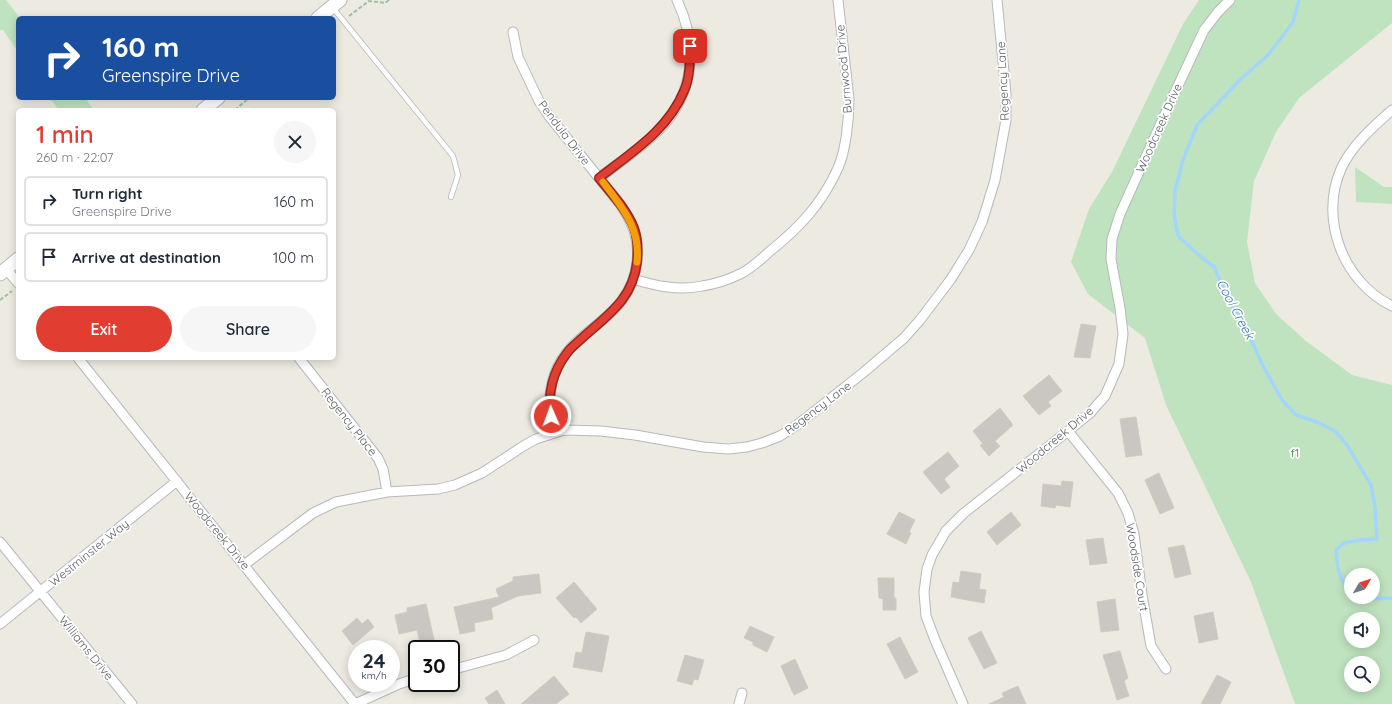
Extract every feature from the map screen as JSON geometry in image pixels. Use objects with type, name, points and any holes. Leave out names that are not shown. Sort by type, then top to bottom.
[{"type":"street","points":[[599,178],[652,136],[667,121],[685,90],[690,60],[690,46],[684,15],[677,0]]},
{"type":"street","name":"Burnwood Drive","points":[[633,279],[660,287],[680,288],[701,287],[741,274],[792,234],[811,214],[825,193],[839,167],[848,122],[849,99],[838,0]]},
{"type":"street","name":"Regency Lane","points":[[244,565],[313,513],[336,502],[387,492],[438,489],[467,480],[482,473],[525,445],[564,430],[601,431],[703,447],[728,449],[762,443],[780,436],[797,425],[904,338],[920,320],[951,279],[969,250],[982,222],[995,180],[1006,120],[1006,93],[997,0]]},
{"type":"street","name":"Woodcreek Drive","points":[[963,704],[926,616],[924,592],[927,569],[932,555],[946,531],[964,513],[1090,413],[1105,396],[1118,364],[1123,334],[1111,259],[1112,239],[1120,214],[1204,30],[1218,12],[1230,0]]},
{"type":"street","points":[[321,16],[336,4]]},
{"type":"street","name":"Pendula Drive","points":[[513,32],[518,57],[539,101],[549,116],[628,216],[634,229],[638,253],[636,269],[626,296],[617,307],[567,352],[558,367],[551,388],[549,405],[554,433]]},
{"type":"street","points":[[206,108],[216,100]]},
{"type":"street","points":[[1392,110],[1360,140],[1341,168],[1334,189],[1332,216],[1340,250],[1351,270],[1366,288],[1392,306]]},
{"type":"street","points":[[16,261],[3,271],[16,281]]},
{"type":"street","name":"Woodcreek Drive","points":[[80,360],[355,704]]},
{"type":"street","name":"Regency Place","points":[[302,360],[378,458],[383,469],[387,492]]},
{"type":"street","name":"Woodside Court","points":[[1068,431],[1118,493],[1128,513],[1134,534],[1143,602],[1151,646],[1166,669]]},
{"type":"street","name":"Westminster Way","points":[[0,624],[177,481]]},
{"type":"street","name":"Williams Drive","points":[[0,542],[132,704]]},
{"type":"street","points":[[460,668],[506,655],[534,640]]},
{"type":"street","points":[[355,704],[408,681]]},
{"type":"street","points":[[739,704],[742,693]]},
{"type":"lane","points":[[336,4],[343,21],[453,156],[458,175],[451,197]]},
{"type":"path","points":[[343,21],[369,2],[386,3],[389,0]]},
{"type":"path","points":[[237,108],[247,100]]},
{"type":"path","points":[[0,300],[12,291]]},
{"type":"green space","points":[[0,0],[6,0],[18,16],[16,16],[16,49],[3,30],[0,30]]},
{"type":"green space","name":"f1","points":[[1199,0],[1392,0],[1392,23],[1299,98],[1276,132],[1254,181],[1247,242],[1255,283],[1276,314],[1306,341],[1352,375],[1392,385],[1392,704],[1295,704],[1251,582],[1166,405],[1145,338],[1088,294],[1071,262],[1089,209],[1112,172],[1183,24]]},
{"type":"green space","points":[[48,100],[86,100],[92,108],[57,108],[52,101]]},
{"type":"green space","points":[[1355,167],[1384,187],[1392,187],[1392,204],[1356,202]]},
{"type":"building","points":[[1081,324],[1096,326],[1090,358],[1074,357]]},
{"type":"building","points":[[1049,375],[1062,391],[1048,402],[1051,406],[1039,415],[1023,396]]},
{"type":"building","points":[[1000,408],[1013,425],[995,441],[1000,446],[989,456],[980,445],[983,444],[973,431]]},
{"type":"building","points":[[1136,417],[1142,455],[1126,457],[1120,419]]},
{"type":"building","points":[[948,452],[959,466],[944,479],[950,487],[941,494],[923,472]]},
{"type":"building","points":[[1159,473],[1174,508],[1160,514],[1145,480]]},
{"type":"building","points":[[1062,481],[1073,482],[1070,507],[1056,505],[1055,508],[1041,506],[1043,484],[1061,486]]},
{"type":"building","points":[[899,512],[915,520],[909,532],[911,533],[906,544],[887,534]]},
{"type":"building","points":[[1011,512],[1021,525],[997,545],[987,532]]},
{"type":"building","points":[[1103,538],[1107,563],[1090,565],[1086,540]]},
{"type":"building","points":[[1184,545],[1191,574],[1175,578],[1168,548]]},
{"type":"building","points":[[961,571],[981,574],[979,589],[986,590],[984,603],[951,597],[953,582],[959,583]]},
{"type":"building","points":[[539,574],[541,593],[518,596],[491,608],[493,619],[474,623],[475,631],[460,634],[454,607],[499,597],[496,589],[513,581],[513,577]]},
{"type":"building","points":[[878,578],[894,578],[894,598],[896,598],[896,610],[883,610],[883,599],[879,598]]},
{"type":"building","points":[[574,582],[597,609],[581,623],[576,617],[574,618],[556,598]]},
{"type":"building","points":[[1115,599],[1119,630],[1101,632],[1097,602]]},
{"type":"building","points":[[426,604],[434,640],[419,640],[417,630],[399,634],[395,615],[407,612],[407,608]]},
{"type":"building","points":[[1213,612],[1218,639],[1199,643],[1194,616]]},
{"type":"building","points":[[357,618],[362,624],[368,619],[374,627],[359,640],[349,640],[342,631]]},
{"type":"building","points":[[750,626],[774,637],[767,652],[753,645],[753,642],[744,638]]},
{"type":"building","points":[[981,631],[997,663],[984,669],[968,638]]},
{"type":"building","points":[[586,632],[609,636],[602,672],[573,667],[576,652],[582,653]]},
{"type":"building","points":[[900,637],[918,672],[905,679],[887,644]]},
{"type":"building","points":[[1120,651],[1128,678],[1124,681],[1129,696],[1117,700],[1103,655]]},
{"type":"building","points":[[685,655],[704,660],[698,680],[694,679],[692,685],[677,681]]},
{"type":"building","points":[[795,659],[808,688],[794,695],[781,666]]},
{"type":"building","points":[[1217,675],[1231,682],[1220,704],[1201,704]]},
{"type":"building","points":[[554,676],[569,694],[556,704],[521,704]]},
{"type":"building","points":[[1018,686],[1026,704],[989,704],[1004,697],[1002,693]]},
{"type":"building","points":[[497,690],[505,704],[489,704],[485,698]]},
{"type":"waterway","name":"Cool Creek","points":[[1299,0],[1293,22],[1269,54],[1242,78],[1197,125],[1183,160],[1175,191],[1174,214],[1178,236],[1214,267],[1229,301],[1245,326],[1264,368],[1282,400],[1296,415],[1317,422],[1335,431],[1347,445],[1371,485],[1375,508],[1377,539],[1344,543],[1336,550],[1339,572],[1344,583]]},
{"type":"waterway","name":"Cool Creek","points":[[1380,598],[1392,598]]},
{"type":"slow traffic","points":[[603,182],[628,216],[634,229],[637,239],[637,262]]},
{"type":"route","points":[[551,416],[549,405],[551,388],[555,373],[561,362],[567,352],[617,307],[626,296],[632,285],[636,269],[638,253],[637,239],[634,229],[620,204],[599,178],[652,136],[667,121],[685,90],[690,60],[690,46]]}]
